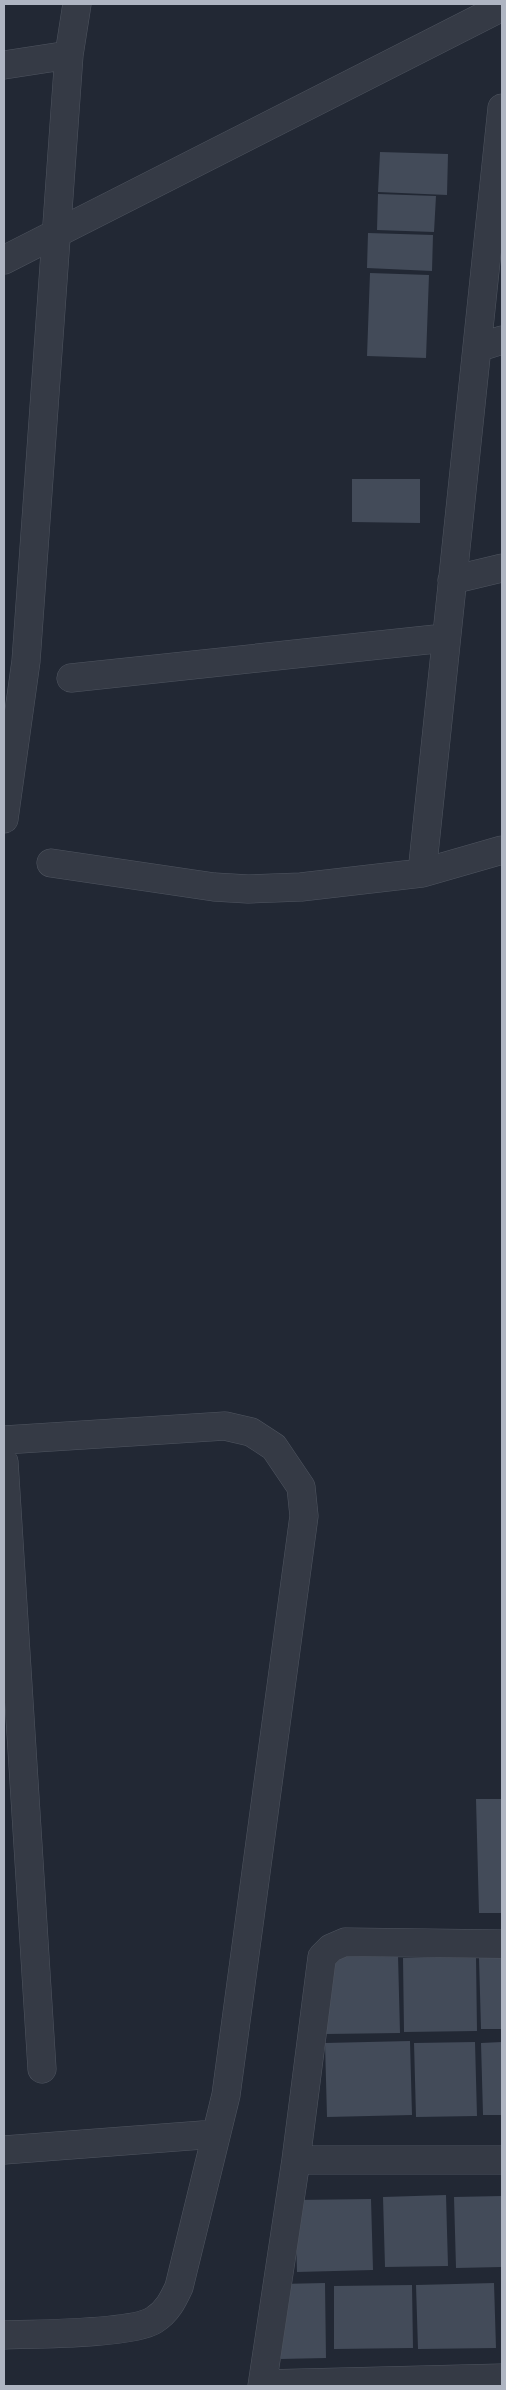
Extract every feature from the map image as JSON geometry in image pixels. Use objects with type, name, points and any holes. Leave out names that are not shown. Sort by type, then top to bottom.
[{"type":"street","points":[[4,819],[26,661],[69,55],[77,4]]},
{"type":"street","points":[[4,260],[502,8]]},
{"type":"street","points":[[4,65],[69,55]]},
{"type":"street","points":[[422,873],[452,580],[490,344],[502,108]]},
{"type":"street","points":[[452,580],[502,568]]},
{"type":"street","points":[[71,678],[445,638]]},
{"type":"street","points":[[52,863],[214,887],[248,889],[301,887],[422,873],[502,850]]},
{"type":"street","points":[[4,1440],[225,1426],[251,1432],[274,1447],[301,1487],[304,1516],[226,2095],[179,2287],[168,2309],[153,2321],[130,2327],[4,2335]]},
{"type":"street","points":[[4,1462],[42,2069]]},
{"type":"street","points":[[502,1944],[345,1942],[336,1944],[326,1952],[321,1965],[296,2160],[262,2385],[502,2378]]},
{"type":"street","points":[[4,2150],[216,2134]]},
{"type":"street","points":[[296,2160],[502,2160]]},
{"type":"building","points":[[380,152],[448,154],[447,195],[378,192]]},
{"type":"building","points":[[378,194],[436,196],[434,232],[377,230]]},
{"type":"building","points":[[368,233],[433,235],[432,271],[367,268]]},
{"type":"building","points":[[370,273],[429,275],[426,358],[367,356]]},
{"type":"building","points":[[352,479],[420,479],[420,523],[352,522]]},
{"type":"building","points":[[476,1799],[502,1799],[502,1913],[479,1913]]},
{"type":"building","points":[[398,1955],[400,2033],[326,2034],[325,1957]]},
{"type":"building","points":[[476,1956],[477,2031],[404,2032],[403,1958]]},
{"type":"building","points":[[479,1958],[502,1958],[502,2029],[481,2029]]},
{"type":"building","points":[[410,2041],[412,2115],[327,2117],[325,2043]]},
{"type":"building","points":[[475,2042],[477,2116],[416,2117],[414,2043]]},
{"type":"building","points":[[502,2042],[502,2115],[483,2115],[481,2043]]},
{"type":"building","points":[[446,2195],[448,2266],[385,2267],[383,2197]]},
{"type":"building","points":[[502,2196],[502,2267],[456,2268],[454,2197]]},
{"type":"building","points":[[371,2199],[373,2270],[297,2272],[295,2200]]},
{"type":"building","points":[[325,2283],[326,2358],[281,2359],[280,2284]]},
{"type":"building","points":[[494,2283],[496,2348],[418,2349],[416,2285]]},
{"type":"building","points":[[412,2285],[413,2348],[334,2349],[334,2286]]}]
